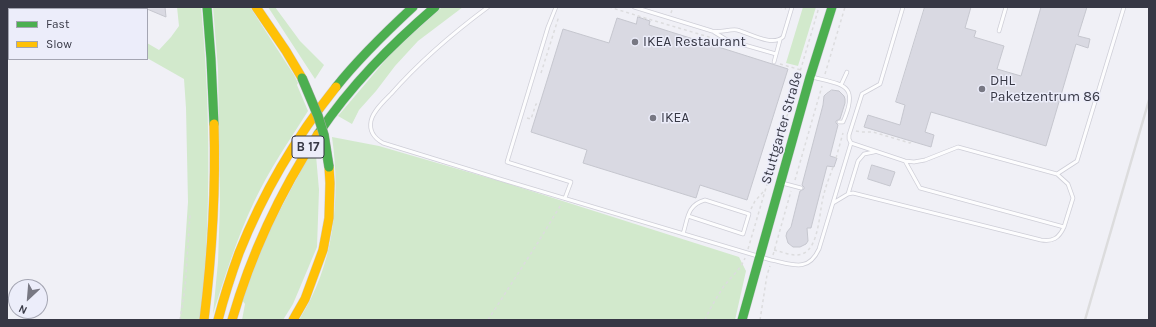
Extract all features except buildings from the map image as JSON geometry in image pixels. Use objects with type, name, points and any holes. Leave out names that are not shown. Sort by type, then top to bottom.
[{"type":"main road","points":[[204,320],[209,277],[214,201],[214,133],[207,7]]},
{"type":"main road","points":[[256,7],[286,51],[302,78],[318,116],[324,135],[329,167],[329,218],[323,250],[305,299],[293,320]]},
{"type":"main road","name":"B 17","points":[[218,320],[229,281],[240,252],[271,185],[292,148],[324,101],[347,73],[389,29],[413,7]]},
{"type":"main road","name":"B 17","points":[[232,320],[242,286],[263,232],[296,166],[335,110],[358,81],[399,38],[435,7]]},
{"type":"main road","name":"Stuttgarter Straße","points":[[742,320],[810,76],[832,7]]},
{"type":"lane","points":[[488,7],[442,43],[413,70],[374,114],[371,120],[370,128],[376,139],[383,143],[683,234],[760,257],[798,266],[808,264],[815,257],[819,249],[851,143],[849,140],[851,129],[862,94],[880,84],[903,7]]},
{"type":"lane","points":[[556,7],[546,33],[507,162],[571,182],[565,198]]},
{"type":"lane","points":[[634,7],[712,31],[721,32],[731,29],[772,41],[780,40]]},
{"type":"lane","points":[[774,62],[792,7]]},
{"type":"lane","points":[[999,31],[1006,7]]},
{"type":"lane","points":[[1057,174],[1077,161],[1124,7]]},
{"type":"lane","points":[[712,31],[727,40],[776,54]]},
{"type":"lane","points":[[841,84],[847,72]]},
{"type":"lane","points":[[810,76],[841,84],[848,90],[850,96],[844,119],[841,123],[839,122]]},
{"type":"lane","points":[[833,203],[848,194],[853,193],[1049,241],[1057,238],[1061,233],[1073,198],[1068,184],[1057,174],[958,147],[925,160],[914,162],[905,161],[851,143]]},
{"type":"lane","points":[[848,194],[858,161],[864,154],[876,152]]},
{"type":"lane","points":[[905,161],[920,188],[1064,227]]},
{"type":"lane","points":[[781,183],[801,188]]},
{"type":"lane","points":[[683,234],[688,216],[692,207],[698,202],[705,200],[749,214],[742,234],[688,216]]},
{"type":"path","points":[[609,7],[644,19],[709,37],[705,50]]},
{"type":"path","points":[[705,320],[723,288],[741,266],[819,7]]},
{"type":"path","points":[[760,320],[767,275],[771,260],[845,7]]},
{"type":"path","points":[[540,75],[560,14]]},
{"type":"path","points":[[774,62],[801,70]]},
{"type":"path","points":[[531,120],[536,104],[539,105]]},
{"type":"path","points":[[524,123],[526,118]]},
{"type":"path","points":[[836,158],[845,127],[861,132],[872,132],[910,143],[911,141]]},
{"type":"path","points":[[774,250],[790,254],[802,254],[810,248],[815,238],[824,194],[833,167]]},
{"type":"path","points":[[749,214],[755,201],[765,189]]},
{"type":"path","points":[[488,320],[565,198]]},
{"type":"path","points":[[180,320],[185,288],[190,214]]},
{"type":"green space","points":[[177,7],[201,7],[207,90],[208,201],[206,252],[200,320],[180,320],[188,202],[184,79],[148,59],[148,44],[159,50],[179,26]]},
{"type":"green space","points":[[213,7],[250,7],[294,75],[308,111],[273,167],[254,202],[237,243],[213,314],[218,262],[220,203],[218,69]]},
{"type":"green space","points":[[268,7],[275,7],[300,41],[324,65],[315,79]]},
{"type":"green space","points":[[442,7],[463,7],[418,41],[395,66],[359,110],[352,124],[338,116],[394,50]]},
{"type":"green space","points":[[803,7],[816,7],[798,66],[786,63]]},
{"type":"green space","points":[[332,137],[379,146],[506,183],[739,257],[746,271],[735,320],[299,320],[311,299],[320,277],[332,232],[336,184]]},
{"type":"green space","points":[[315,144],[319,190],[317,247],[293,304],[283,320],[242,320],[245,304],[242,300],[263,242]]},
{"type":"railway","points":[[1085,320],[1149,100]]},
{"type":"traffic: fast","points":[[207,7],[214,124]]},
{"type":"traffic: fast","points":[[336,87],[373,46],[413,7]]},
{"type":"traffic: fast","points":[[318,134],[344,99],[372,67],[402,36],[435,7]]},
{"type":"traffic: fast","points":[[742,320],[810,77],[832,7]]},
{"type":"traffic: fast","points":[[302,78],[318,116],[324,135],[329,167]]},
{"type":"traffic: slow","points":[[256,7],[286,51],[302,78]]},
{"type":"traffic: slow","points":[[218,320],[239,253],[248,231],[270,187],[307,126],[336,87]]},
{"type":"traffic: slow","points":[[204,320],[213,222],[214,124]]},
{"type":"traffic: slow","points":[[232,320],[248,271],[268,224],[291,178],[318,134]]},
{"type":"traffic: slow","points":[[293,320],[305,299],[323,250],[329,218],[329,167]]},
{"type":"place","name":"IKEA Restaurant","points":[[635,42]]},
{"type":"place","name":"DHL Paketzentrum 86","points":[[982,89]]},
{"type":"place","name":"IKEA","points":[[653,118]]}]
